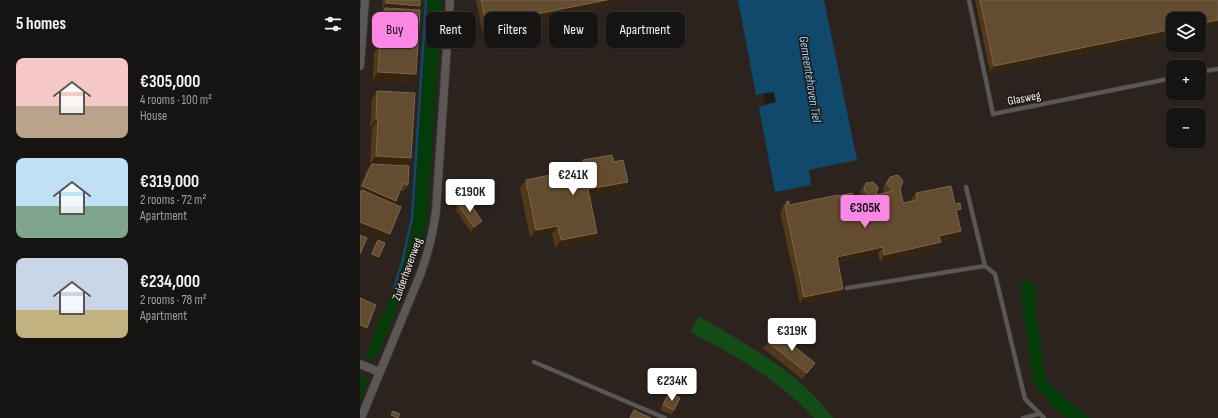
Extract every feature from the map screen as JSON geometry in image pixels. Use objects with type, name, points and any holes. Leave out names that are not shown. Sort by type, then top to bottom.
[{"type":"street","points":[[360,66],[365,0]]},
{"type":"street","name":"Zuiderhavenweg","points":[[360,418],[420,275],[432,237],[436,212],[450,0]]},
{"type":"street","points":[[360,364],[379,372]]},
{"type":"lane","name":"Glasweg","points":[[969,0],[993,114],[1166,79]]},
{"type":"lane","points":[[1206,71],[1218,69]]},
{"type":"lane","points":[[966,187],[985,266],[995,274],[1025,399],[1044,418]]},
{"type":"lane","points":[[847,288],[985,266]]},
{"type":"lane","points":[[534,362],[665,418]]},
{"type":"lane","points":[[1023,418],[1039,414]]},
{"type":"shaded area","points":[[360,0],[746,0],[780,183],[814,0],[1218,0],[1218,418],[360,418]]},
{"type":"green space","points":[[428,0],[442,0],[441,12],[427,12]]},
{"type":"green space","points":[[426,31],[426,48],[439,48],[427,223],[421,247],[381,349],[375,357],[371,359],[365,358],[396,282],[413,229]]},
{"type":"green space","points":[[1028,281],[1034,283],[1037,299],[1035,304],[1046,379],[1051,386],[1090,418],[1067,418],[1055,409],[1033,382],[1020,287],[1021,284]]},
{"type":"green space","points":[[699,316],[754,349],[788,373],[819,402],[833,418],[814,418],[800,404],[771,380],[740,359],[690,332]]},
{"type":"green space","points":[[360,373],[366,377],[367,382],[360,401]]},
{"type":"water","name":"Gemeentehaven Tiel","points":[[738,0],[824,0],[857,160],[809,170],[811,185],[775,192],[759,107],[776,102],[773,92],[756,95]]},
{"type":"building","points":[[386,0],[420,0],[420,6],[386,3]]},
{"type":"building","points":[[481,0],[607,0],[541,13],[484,12],[484,14]]},
{"type":"building","points":[[980,0],[1218,0],[1218,20],[1206,23],[1206,12],[1166,12],[1166,30],[994,66]]},
{"type":"building","points":[[385,8],[420,10],[418,42],[418,12],[385,12]]},
{"type":"building","points":[[380,48],[418,48],[416,74],[378,72]]},
{"type":"building","points":[[377,91],[415,93],[411,158],[376,156],[378,119],[376,119]]},
{"type":"building","points":[[612,155],[614,162],[623,160],[628,182],[588,189],[597,233],[561,240],[558,226],[536,230],[526,180],[585,168],[583,160]]},
{"type":"building","points":[[372,164],[409,166],[408,185],[403,183],[396,201],[362,186]]},
{"type":"building","points":[[898,175],[903,181],[900,189],[903,203],[917,200],[916,193],[951,186],[955,204],[960,203],[961,209],[956,210],[961,231],[939,236],[941,242],[884,255],[883,247],[837,257],[843,289],[804,297],[785,206],[787,205],[786,202],[789,201],[789,205],[852,193],[856,213],[868,210],[865,197],[869,196],[864,190],[866,183],[873,182],[878,187],[876,195],[893,191],[887,184],[890,177]]},
{"type":"building","points":[[362,190],[401,207],[390,234],[360,222],[360,192]]},
{"type":"building","points":[[467,199],[482,221],[474,227],[458,205]]},
{"type":"building","points":[[360,235],[367,238],[360,254]]},
{"type":"building","points":[[378,240],[385,243],[379,257],[372,254]]},
{"type":"building","points":[[360,298],[376,305],[367,328],[360,325]]},
{"type":"building","points":[[776,332],[815,363],[807,373],[768,342]]},
{"type":"building","points":[[669,393],[680,398],[674,410],[663,405]]},
{"type":"building","points":[[634,410],[651,418],[630,418]]},
{"type":"building","points":[[393,411],[400,414],[398,418],[391,415]]},
{"type":"waterway","points":[[394,288],[402,263],[412,218],[426,0]]}]
